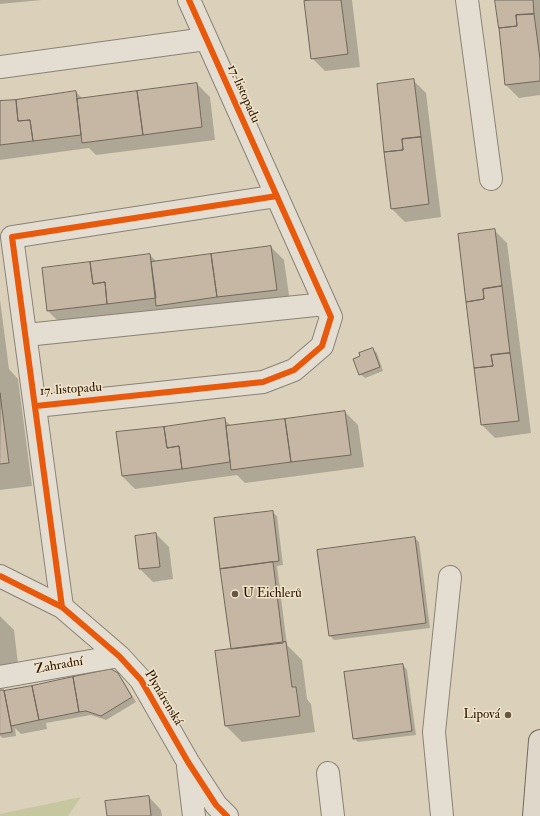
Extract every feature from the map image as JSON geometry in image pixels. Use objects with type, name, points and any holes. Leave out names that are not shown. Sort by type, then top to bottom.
[{"type":"main road","points":[[534,816],[540,742]]},
{"type":"street","name":"17. listopadu","points":[[189,0],[206,39],[277,196],[331,317],[322,346],[294,370],[263,382],[36,406],[12,237],[277,196]]},
{"type":"street","points":[[467,0],[491,179]]},
{"type":"street","points":[[0,67],[206,39]]},
{"type":"street","points":[[26,335],[325,304]]},
{"type":"street","points":[[36,406],[62,606]]},
{"type":"street","name":"Plynárenská","points":[[0,576],[62,606],[119,656],[141,680],[188,762],[216,805],[227,816]]},
{"type":"street","points":[[442,816],[434,732],[450,577]]},
{"type":"street","name":"Zahradní","points":[[0,677],[119,656]]},
{"type":"street","name":"Plynárenská","points":[[188,762],[194,816]]},
{"type":"street","points":[[328,773],[333,816]]},
{"type":"green space","points":[[81,797],[68,816],[0,816],[0,814]]},
{"type":"building","points":[[341,0],[348,54],[311,59],[304,1]]},
{"type":"building","points":[[495,0],[533,0],[534,14],[516,15],[517,26],[499,28]]},
{"type":"building","points":[[534,14],[540,59],[540,81],[505,85],[499,28],[517,26],[516,15]]},
{"type":"building","points":[[414,79],[421,137],[402,139],[403,150],[384,152],[377,84]]},
{"type":"building","points":[[197,83],[202,127],[143,135],[137,91]]},
{"type":"building","points":[[76,91],[81,135],[33,141],[30,120],[18,121],[16,100]]},
{"type":"building","points":[[137,91],[143,135],[82,143],[77,99]]},
{"type":"building","points":[[16,100],[18,121],[30,120],[33,141],[0,145],[0,101]]},
{"type":"building","points":[[421,137],[429,204],[391,209],[384,152],[403,150],[402,139]]},
{"type":"building","points":[[495,229],[502,286],[483,289],[484,299],[466,302],[458,234]]},
{"type":"building","points":[[271,246],[277,290],[217,297],[211,254]]},
{"type":"building","points":[[150,254],[156,298],[107,304],[105,282],[93,284],[90,262]]},
{"type":"building","points":[[211,254],[217,297],[156,306],[151,262]]},
{"type":"building","points":[[90,262],[93,284],[105,282],[107,304],[47,311],[42,268]]},
{"type":"building","points":[[502,286],[510,353],[491,355],[493,366],[474,368],[466,302],[484,299],[483,289]]},
{"type":"building","points":[[373,348],[380,367],[359,375],[353,359],[360,356],[359,353]]},
{"type":"building","points":[[510,353],[519,421],[481,425],[474,368],[493,366],[491,355]]},
{"type":"building","points":[[0,393],[9,463],[0,464]]},
{"type":"building","points":[[345,411],[351,455],[291,462],[285,419]]},
{"type":"building","points":[[225,418],[230,462],[182,469],[179,446],[167,448],[164,427]]},
{"type":"building","points":[[285,419],[291,462],[231,470],[226,426]]},
{"type":"building","points":[[164,427],[167,448],[179,446],[182,469],[122,476],[116,432]]},
{"type":"building","points":[[273,511],[279,561],[220,569],[214,518]]},
{"type":"building","points":[[156,533],[160,567],[139,569],[135,536]]},
{"type":"building","points":[[415,537],[426,623],[329,636],[317,550]]},
{"type":"building","points":[[273,562],[283,643],[231,649],[220,569]]},
{"type":"building","points":[[286,642],[292,687],[296,687],[300,716],[225,726],[215,651]]},
{"type":"building","points":[[403,664],[412,731],[353,739],[344,672]]},
{"type":"building","points":[[111,669],[118,673],[132,697],[101,716],[86,711],[79,712],[73,677]]},
{"type":"building","points":[[73,677],[79,712],[39,720],[32,686]]},
{"type":"building","points":[[32,686],[39,720],[11,726],[4,691]]},
{"type":"building","points":[[0,690],[4,690],[12,732],[0,734]]},
{"type":"building","points":[[149,796],[151,816],[107,816],[105,801]]},
{"type":"cycle path","points":[[36,406],[263,382],[294,370],[322,346],[331,317],[189,0]]},
{"type":"cycle path","points":[[62,607],[12,237],[277,196]]},
{"type":"cycle path","points":[[0,576],[62,607],[119,656],[141,680],[188,762],[216,805],[227,816]]},
{"type":"place","name":"U Eichlerů","points":[[235,594]]},
{"type":"place","name":"Lipová","points":[[508,715]]}]
